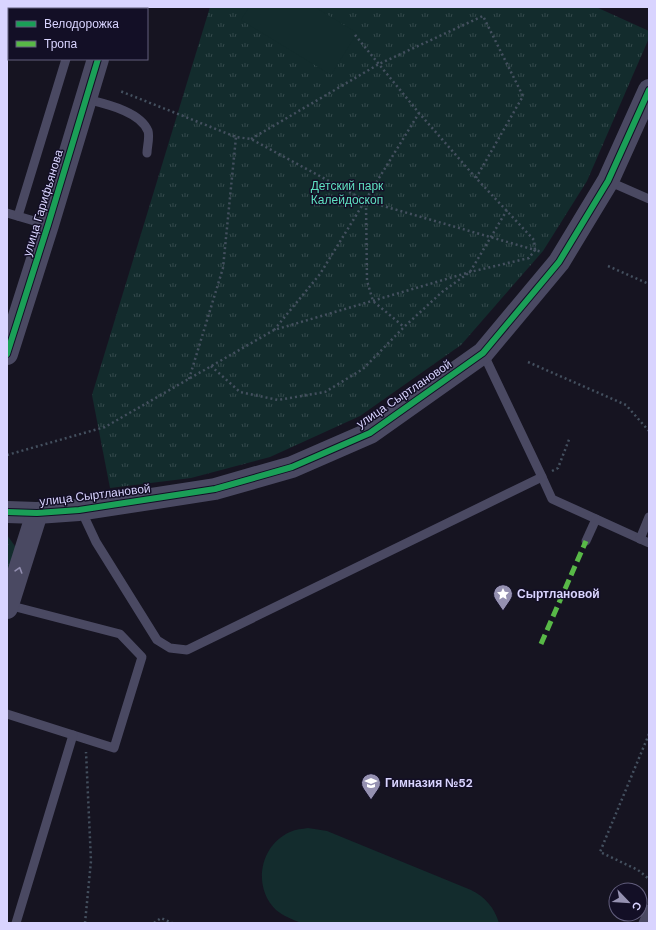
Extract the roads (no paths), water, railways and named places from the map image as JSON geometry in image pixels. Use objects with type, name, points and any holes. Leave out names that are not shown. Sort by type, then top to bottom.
[{"type":"street","name":"улица Гарифьянова","points":[[7,354],[98,60]]},
{"type":"street","name":"улица Сыртлановой","points":[[7,512],[37,513],[81,510],[215,489],[292,467],[370,433],[483,353],[559,262],[608,182],[649,90]]},
{"type":"street","name":"улица Сыртлановой","points":[[7,498],[37,513]]},
{"type":"street","points":[[7,606],[37,513]]},
{"type":"lane","points":[[18,216],[66,60]]},
{"type":"lane","points":[[86,99],[112,106],[127,112],[139,120],[148,132],[147,153]]},
{"type":"lane","points":[[608,182],[649,199]]},
{"type":"lane","points":[[7,213],[48,225]]},
{"type":"lane","points":[[483,353],[552,499],[649,543]]},
{"type":"lane","points":[[81,510],[96,542],[157,640],[170,648],[187,650],[542,477]]},
{"type":"lane","points":[[640,539],[649,517]]},
{"type":"lane","points":[[586,541],[596,519]]},
{"type":"lane","points":[[7,606],[120,634],[142,657],[114,748],[7,714]]},
{"type":"lane","points":[[16,923],[73,735]]},
{"type":"lane","points":[[643,923],[649,909]]},
{"type":"place","name":"Сыртлановой","points":[[503,611]]},
{"type":"place","name":"Гимназия №52","points":[[371,800]]},
{"type":"park label","name":"Детский парк Калейдоскоп","points":[[347,193]]}]
